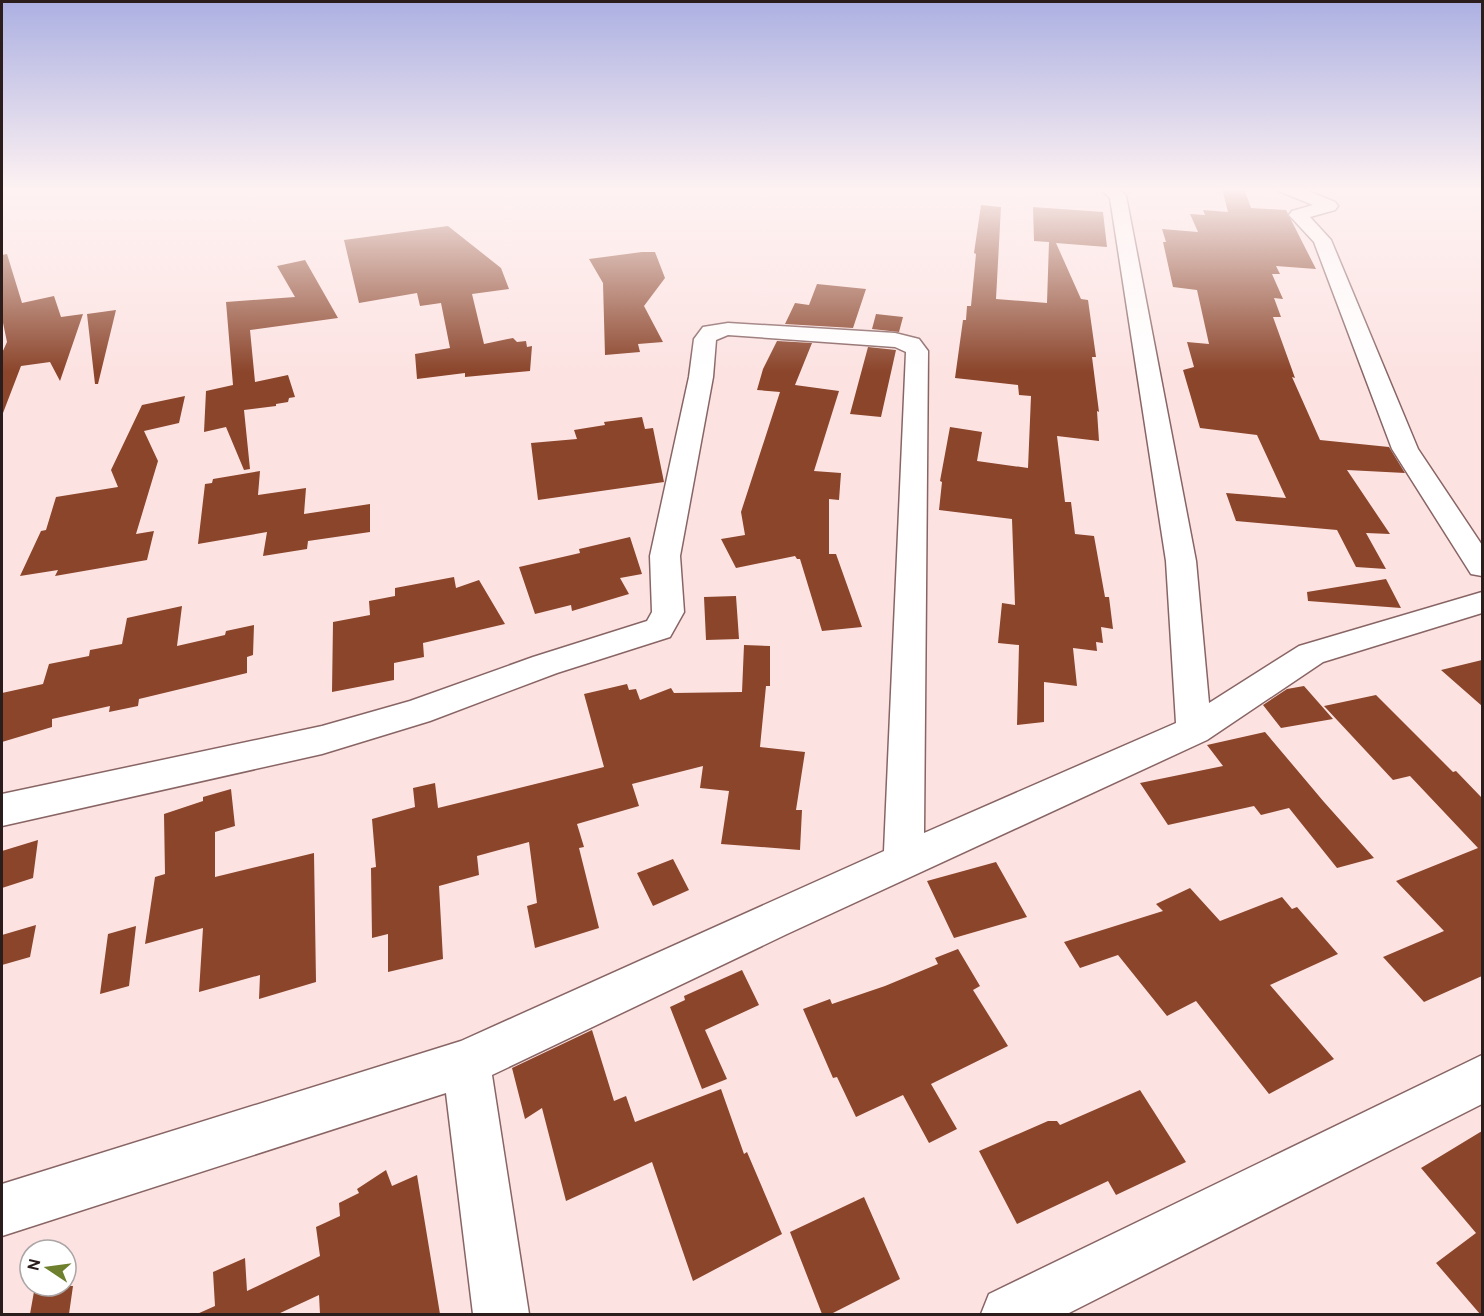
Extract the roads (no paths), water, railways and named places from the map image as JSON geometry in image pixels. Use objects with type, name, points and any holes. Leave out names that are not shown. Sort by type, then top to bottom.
[{"type":"street","points":[[1127,249],[1181,561],[1194,730]]},
{"type":"street","points":[[1326,249],[1405,449],[1482,567]]},
{"type":"street","points":[[2,810],[322,740],[418,712],[545,665],[659,629],[668,612],[666,556],[701,377],[705,339],[711,332],[728,329],[894,340],[911,344],[917,351],[904,860]]},
{"type":"street","points":[[2,1210],[466,1063],[904,860],[1194,730],[1311,654],[1482,602]]},
{"type":"street","points":[[466,1063],[501,1314]]},
{"type":"street","points":[[1009,1314],[1482,1079]]}]
